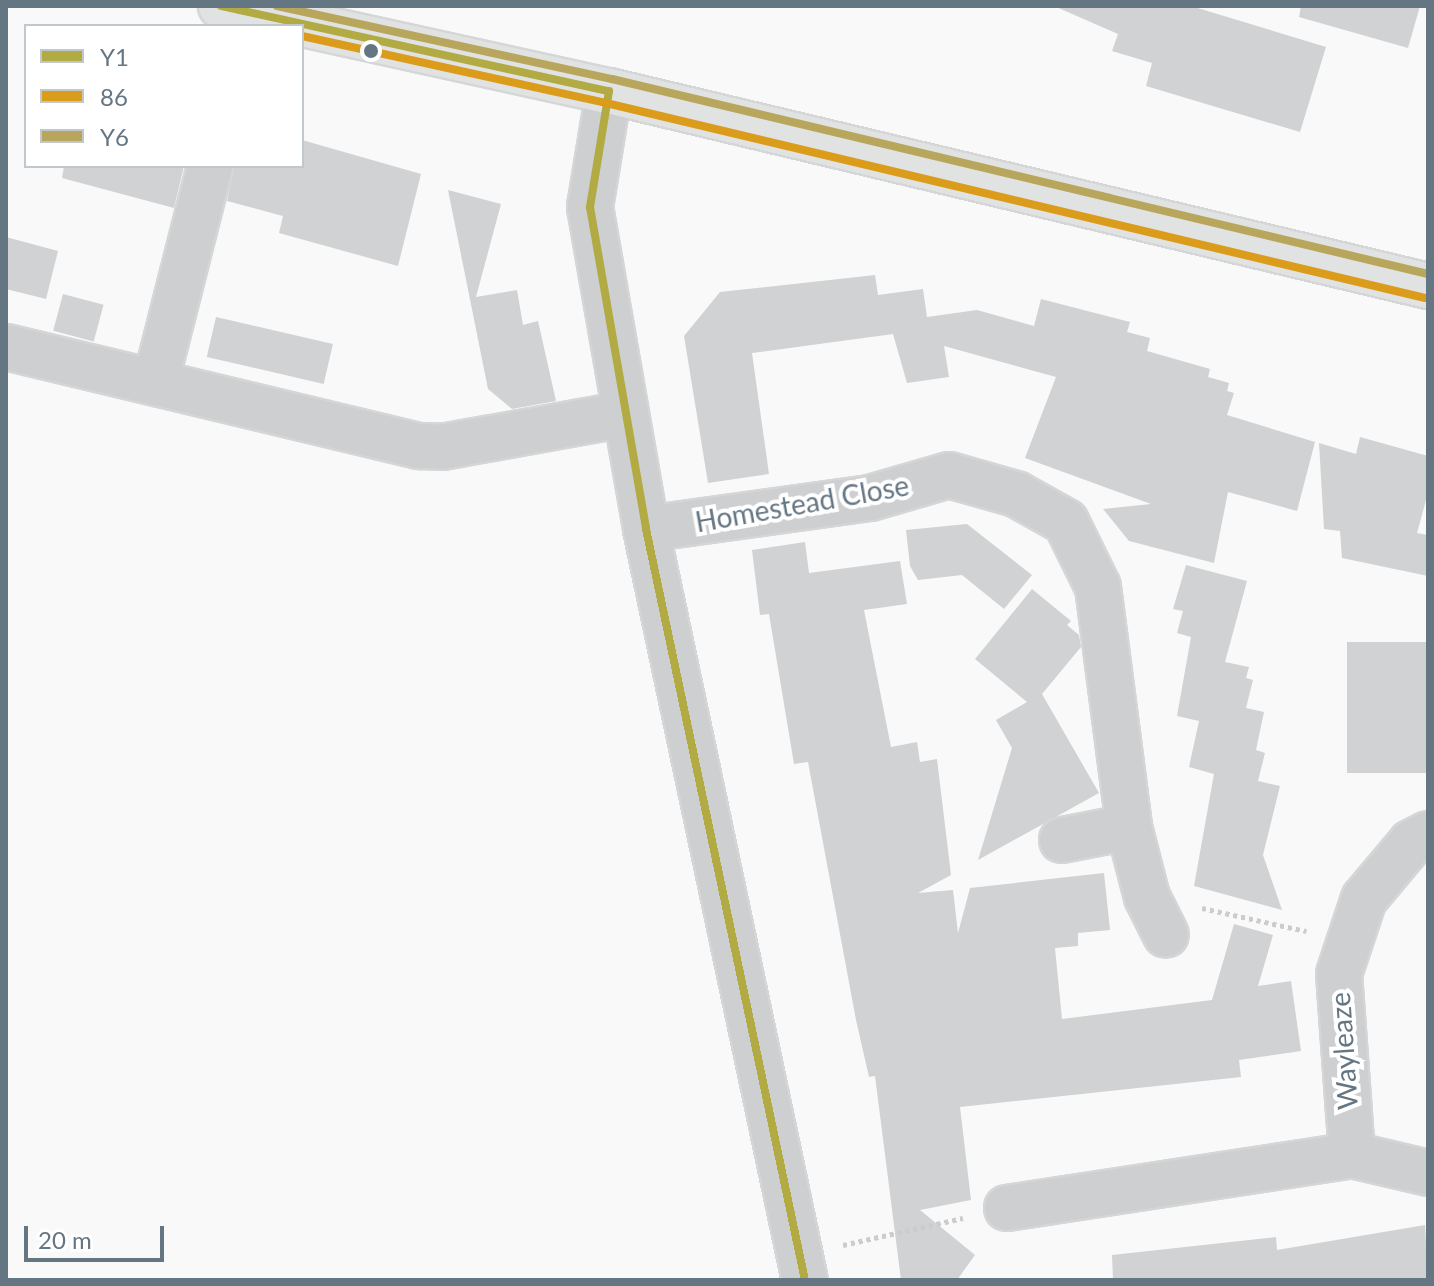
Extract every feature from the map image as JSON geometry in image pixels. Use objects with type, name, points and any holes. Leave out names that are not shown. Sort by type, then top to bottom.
[{"type":"main road","points":[[238,15],[282,24]]},
{"type":"main road","points":[[304,29],[609,91],[1428,286]]},
{"type":"street","points":[[609,91],[590,207],[646,529],[802,1267]]},
{"type":"street","points":[[156,380],[209,168]]},
{"type":"street","points":[[6,347],[156,380],[419,446],[442,447],[626,414]]},
{"type":"street","name":"Homestead Close","points":[[646,529],[870,498],[949,475],[1016,494],[1066,522],[1098,587],[1129,827],[1157,916]]},
{"type":"street","points":[[1062,840],[1129,827]]},
{"type":"street","name":"Wayleaze","points":[[1352,1155],[1338,1017],[1339,974],[1364,899],[1411,843],[1428,834]]},
{"type":"street","points":[[1007,1208],[1352,1155],[1428,1173]]},
{"type":"path","points":[[1157,916],[1350,940]]},
{"type":"path","points":[[802,1267],[1007,1208]]},
{"type":"building","points":[[1054,6],[1191,6],[1326,47],[1300,132],[1146,86],[1152,63],[1112,51],[1118,34]]},
{"type":"building","points":[[1301,6],[1420,6],[1408,48],[1299,17]]},
{"type":"building","points":[[304,141],[421,174],[398,266],[279,233],[283,216],[227,201],[234,168],[304,168]]},
{"type":"building","points":[[64,168],[184,168],[174,208],[62,178]]},
{"type":"building","points":[[448,190],[501,204],[476,297],[517,290],[523,325],[538,321],[556,401],[512,409],[488,389]]},
{"type":"building","points":[[6,237],[58,251],[46,299],[6,289]]},
{"type":"building","points":[[875,275],[878,295],[923,289],[927,317],[977,310],[1034,326],[1041,299],[1130,322],[1127,332],[1150,338],[1147,351],[1210,369],[1208,377],[1229,383],[1227,391],[1234,393],[1227,415],[1315,442],[1297,511],[1228,492],[1214,563],[1129,541],[1103,509],[1151,504],[1025,458],[1056,377],[944,346],[949,377],[907,383],[893,334],[752,353],[769,474],[708,483],[684,336],[720,292]]},
{"type":"building","points":[[63,294],[104,305],[94,342],[53,331]]},
{"type":"building","points":[[216,317],[333,344],[324,384],[207,357]]},
{"type":"building","points":[[1360,437],[1428,456],[1428,493],[1417,533],[1428,535],[1428,576],[1342,558],[1340,531],[1324,529],[1319,443],[1356,454]]},
{"type":"building","points":[[967,524],[1032,575],[1004,609],[962,575],[918,580],[910,566],[906,530]]},
{"type":"building","points":[[805,542],[809,573],[900,561],[907,604],[864,610],[891,747],[917,742],[920,762],[937,759],[951,875],[918,893],[953,890],[958,933],[970,888],[1104,873],[1110,930],[1078,933],[1078,946],[1055,948],[1062,1019],[1212,1000],[1234,924],[1273,935],[1258,986],[1291,981],[1301,1051],[1239,1060],[1241,1077],[960,1107],[971,1200],[920,1210],[975,1255],[957,1280],[901,1280],[875,1076],[869,1077],[856,1020],[808,762],[794,764],[769,614],[760,615],[752,550]]},
{"type":"building","points":[[1186,565],[1247,581],[1225,662],[1249,667],[1246,678],[1253,680],[1246,708],[1264,712],[1256,750],[1265,753],[1258,781],[1280,786],[1263,855],[1282,910],[1194,886],[1214,774],[1189,767],[1199,721],[1177,716],[1191,637],[1177,633],[1183,611],[1173,609]]},
{"type":"building","points":[[1032,589],[1071,621],[1067,625],[1079,635],[1081,647],[1042,694],[1099,793],[978,860],[1012,748],[996,720],[1027,702],[975,659]]},
{"type":"building","points":[[1347,642],[1428,642],[1428,773],[1347,773]]},
{"type":"building","points":[[1425,1225],[1428,1280],[1113,1280],[1112,1255],[1276,1237],[1277,1250]]},
{"type":"transit line","name":"Y1","points":[[221,6],[303,24]]},
{"type":"transit line","name":"Y6","points":[[277,6],[612,79],[1428,274]]},
{"type":"transit line","name":"Y1","points":[[304,24],[609,91]]},
{"type":"transit line","name":"86","points":[[304,36],[606,103],[1425,298]]},
{"type":"transit line","name":"Y1","points":[[609,91],[590,207],[646,529],[805,1280]]}]
